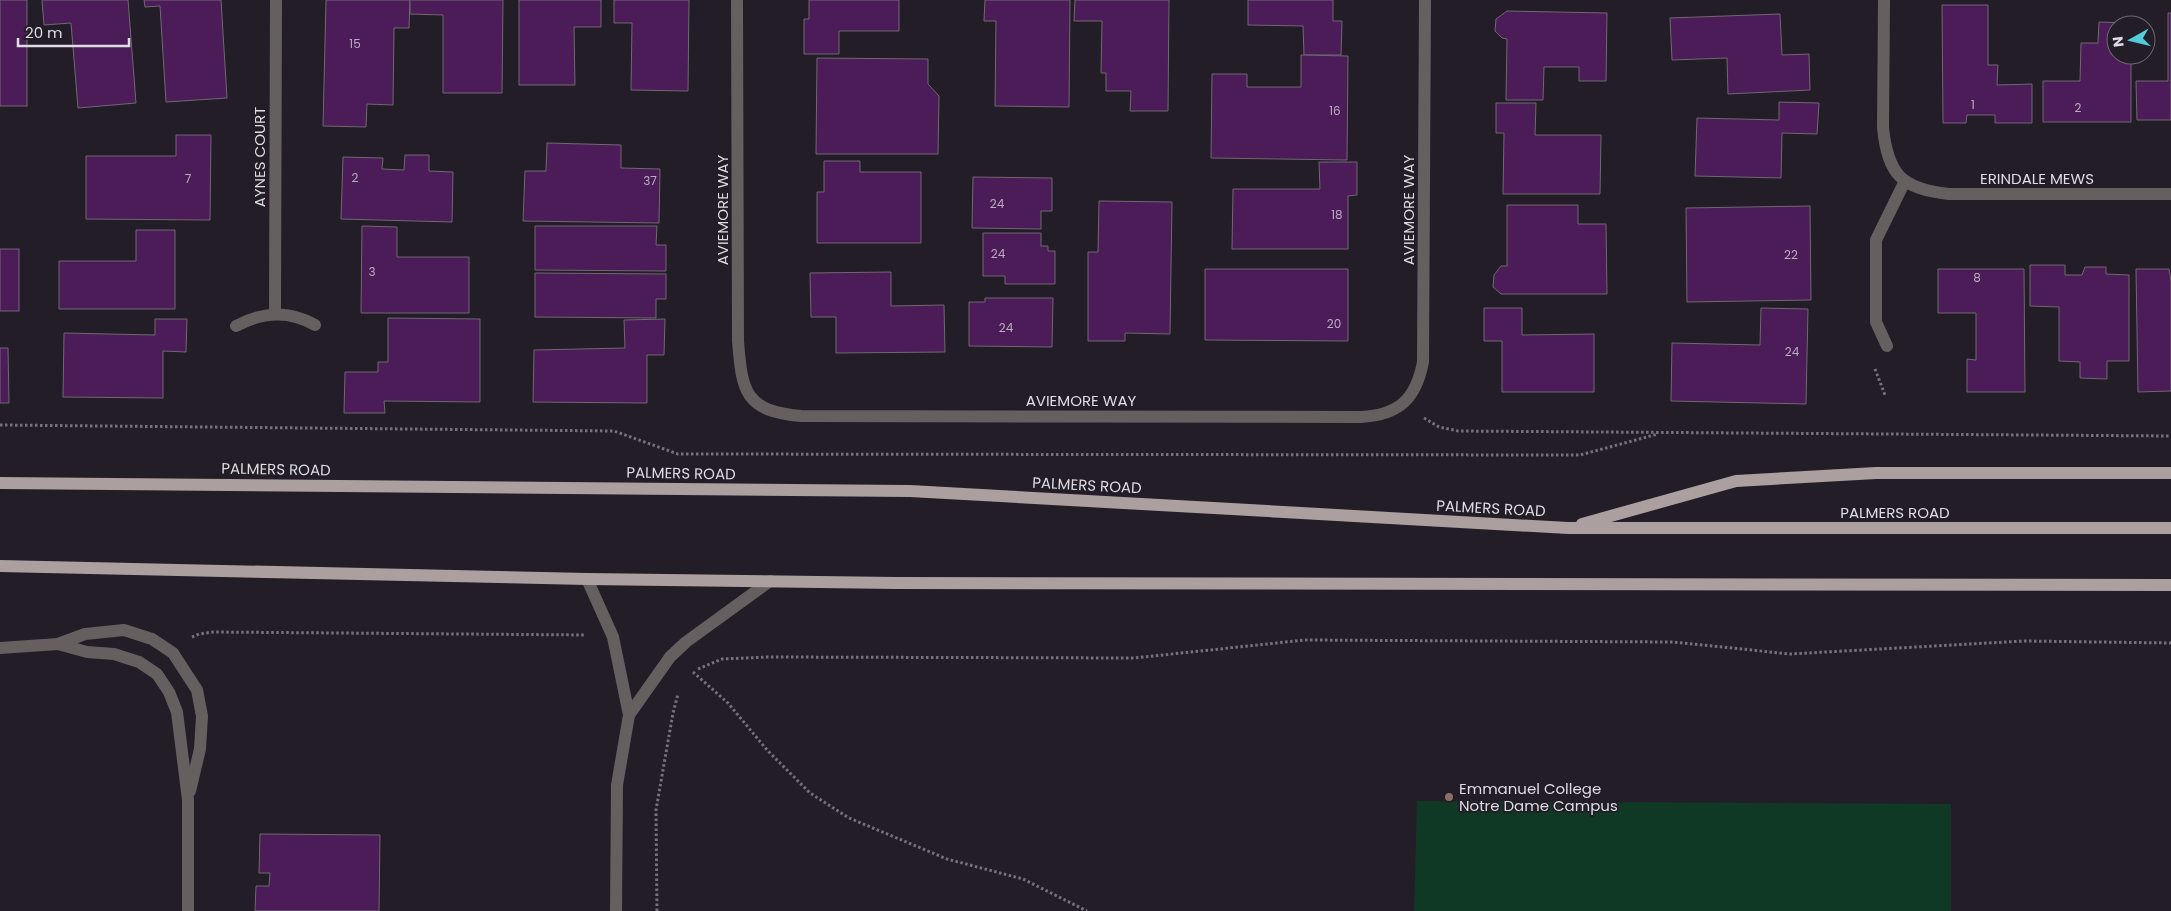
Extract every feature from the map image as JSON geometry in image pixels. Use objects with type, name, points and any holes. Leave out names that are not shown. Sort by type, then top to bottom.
[{"type":"main road","points":[[1568,528],[1736,481],[1876,473],[2171,473]]},
{"type":"main road","name":"PALMERS ROAD","points":[[0,483],[910,491],[1568,528],[2171,528]]},
{"type":"main road","points":[[0,566],[587,580],[770,582],[2171,585]]},
{"type":"street","name":"AYNES COURT","points":[[275,314],[276,0]]},
{"type":"street","name":"AVIEMORE WAY","points":[[737,0],[738,341],[742,379],[755,403],[779,414],[811,416],[1361,417],[1376,416],[1402,406],[1417,384],[1423,362],[1425,0]]},
{"type":"street","points":[[1884,0],[1884,128],[1886,147],[1889,161],[1905,181],[1876,240],[1876,322],[1887,346]]},
{"type":"street","name":"ERINDALE MEWS","points":[[1905,181],[1922,190],[1949,194],[2171,194]]},
{"type":"street","points":[[236,326],[248,320],[275,314],[290,314],[315,325]]},
{"type":"street","points":[[587,580],[612,637],[629,715],[616,785],[616,911]]},
{"type":"street","points":[[629,715],[670,657],[686,642],[770,582]]},
{"type":"street","points":[[0,648],[58,644],[85,634],[124,630],[152,639],[173,652],[197,690],[202,716],[200,749],[188,800]]},
{"type":"street","points":[[58,644],[87,652],[114,654],[139,662],[157,674],[169,692],[177,712],[188,800],[188,911]]},
{"type":"path","points":[[1402,406],[1439,428],[1458,431],[1658,434],[2171,436]]},
{"type":"path","points":[[0,425],[614,430],[678,454],[1580,455],[1658,434]]},
{"type":"path","points":[[173,652],[199,634],[213,632],[573,634],[612,637]]},
{"type":"path","points":[[688,678],[693,672],[706,664],[722,658],[1134,658],[1305,640],[1672,642],[1790,654],[2024,640],[2171,643]]},
{"type":"path","points":[[670,657],[693,672],[728,703],[766,750],[810,793],[848,818],[948,859],[1023,879],[1086,911]]},
{"type":"path","points":[[657,911],[656,810],[672,713],[679,689]]},
{"type":"green space","points":[[1417,801],[1951,804],[1951,911],[1414,911]]},
{"type":"building","points":[[0,0],[27,0],[27,106],[0,106]]},
{"type":"building","points":[[42,0],[128,0],[136,103],[78,108],[71,23],[44,25]]},
{"type":"building","points":[[144,0],[221,0],[227,98],[166,102],[160,6],[145,7]]},
{"type":"building","points":[[326,0],[410,0],[409,28],[394,28],[393,105],[367,104],[366,127],[323,126]]},
{"type":"building","points":[[410,0],[503,0],[502,93],[443,93],[443,15],[410,14]]},
{"type":"building","points":[[519,0],[601,0],[601,27],[574,27],[575,85],[519,85]]},
{"type":"building","points":[[614,0],[689,0],[688,91],[631,90],[632,23],[614,23]]},
{"type":"building","points":[[809,0],[899,0],[899,31],[839,31],[839,54],[804,54],[804,19],[809,19]]},
{"type":"building","points":[[985,0],[1070,0],[1069,107],[995,106],[996,21],[984,21]]},
{"type":"building","points":[[1075,0],[1169,0],[1168,111],[1130,111],[1131,91],[1106,91],[1106,73],[1101,73],[1102,21],[1074,21]]},
{"type":"building","points":[[1248,0],[1333,0],[1333,21],[1342,21],[1341,55],[1304,55],[1303,26],[1248,25]]},
{"type":"building","points":[[1942,5],[1988,5],[1988,65],[1998,65],[1997,85],[2032,84],[2032,123],[1995,123],[1995,115],[1967,115],[1966,123],[1943,123]]},
{"type":"building","points":[[1507,11],[1607,13],[1606,81],[1579,81],[1579,67],[1544,67],[1543,100],[1506,100],[1507,39],[1502,38],[1495,31],[1496,19]]},
{"type":"building","points":[[2168,13],[2171,13],[2171,120],[2137,120],[2136,81],[2168,81]]},
{"type":"building","points":[[1780,14],[1782,55],[1809,54],[1810,90],[1728,94],[1727,58],[1672,60],[1670,18]]},
{"type":"building","points":[[2099,22],[2106,22],[2106,65],[2131,65],[2131,122],[2043,122],[2043,81],[2080,81],[2081,43],[2098,43]]},
{"type":"building","points":[[1301,55],[1348,56],[1347,160],[1211,158],[1212,74],[1247,74],[1247,87],[1301,87]]},
{"type":"building","points":[[817,58],[928,59],[928,84],[939,96],[938,154],[816,154]]},
{"type":"building","points":[[1779,102],[1819,103],[1817,134],[1782,133],[1781,178],[1695,176],[1697,118],[1779,120]]},
{"type":"building","points":[[1496,103],[1536,103],[1535,135],[1601,135],[1600,194],[1503,194],[1504,133],[1496,133]]},
{"type":"building","points":[[176,135],[211,135],[210,220],[86,219],[86,156],[176,156]]},
{"type":"building","points":[[547,143],[621,145],[621,168],[660,169],[659,223],[523,221],[525,171],[546,171]]},
{"type":"building","points":[[405,155],[429,155],[429,171],[453,172],[452,222],[341,219],[343,157],[383,158],[382,169],[404,170]]},
{"type":"building","points":[[824,161],[860,161],[860,172],[921,172],[921,243],[817,243],[817,192],[824,192]]},
{"type":"building","points":[[1319,162],[1357,162],[1357,195],[1348,196],[1348,249],[1232,249],[1233,189],[1320,189]]},
{"type":"building","points":[[973,177],[1052,178],[1052,211],[1041,211],[1041,229],[972,228]]},
{"type":"building","points":[[1099,201],[1172,202],[1170,334],[1125,333],[1125,341],[1088,341],[1088,252],[1098,252]]},
{"type":"building","points":[[1507,205],[1578,205],[1578,224],[1606,224],[1607,294],[1501,294],[1493,287],[1494,275],[1501,266],[1507,266]]},
{"type":"building","points":[[1810,206],[1811,300],[1687,302],[1686,208]]},
{"type":"building","points":[[362,226],[397,227],[397,257],[469,257],[469,313],[361,313]]},
{"type":"building","points":[[535,226],[657,226],[656,245],[666,245],[666,271],[535,270]]},
{"type":"building","points":[[136,230],[175,230],[175,309],[59,309],[59,261],[136,261]]},
{"type":"building","points":[[983,233],[1041,233],[1041,246],[1048,246],[1048,251],[1055,251],[1055,284],[1005,284],[1005,276],[983,276]]},
{"type":"building","points":[[0,249],[19,249],[19,311],[0,311]]},
{"type":"building","points":[[2030,265],[2065,265],[2065,275],[2082,275],[2085,267],[2106,267],[2106,274],[2129,275],[2129,361],[2107,361],[2107,379],[2080,378],[2080,362],[2059,361],[2059,307],[2030,306]]},
{"type":"building","points":[[1205,269],[1348,269],[1348,341],[1205,340]]},
{"type":"building","points":[[1938,269],[2024,269],[2025,392],[1967,392],[1967,359],[1976,360],[1976,313],[1938,313]]},
{"type":"building","points":[[2136,269],[2169,269],[2171,281],[2171,391],[2138,392]]},
{"type":"building","points":[[891,272],[891,306],[944,305],[945,352],[836,353],[836,317],[811,317],[810,273]]},
{"type":"building","points":[[535,273],[666,274],[666,299],[656,299],[656,318],[535,317]]},
{"type":"building","points":[[985,298],[1053,298],[1052,347],[969,346],[969,302],[985,302]]},
{"type":"building","points":[[1484,308],[1522,308],[1522,335],[1594,334],[1594,392],[1502,392],[1502,341],[1484,341]]},
{"type":"building","points":[[1761,308],[1808,309],[1806,404],[1671,401],[1672,343],[1760,345]]},
{"type":"building","points":[[388,318],[480,319],[480,402],[384,401],[385,413],[344,413],[345,372],[378,372],[378,362],[388,362]]},
{"type":"building","points":[[155,319],[187,319],[186,352],[163,351],[163,398],[63,397],[64,333],[155,335]]},
{"type":"building","points":[[665,319],[664,355],[647,355],[647,403],[533,402],[534,350],[625,348],[624,320]]},
{"type":"building","points":[[0,348],[8,348],[9,403],[0,403]]},
{"type":"building","points":[[260,834],[380,835],[379,911],[255,911],[256,886],[269,886],[270,873],[259,873]]},
{"type":"place","name":"Emmanuel College Notre Dame Campus","points":[[1449,797]]}]
